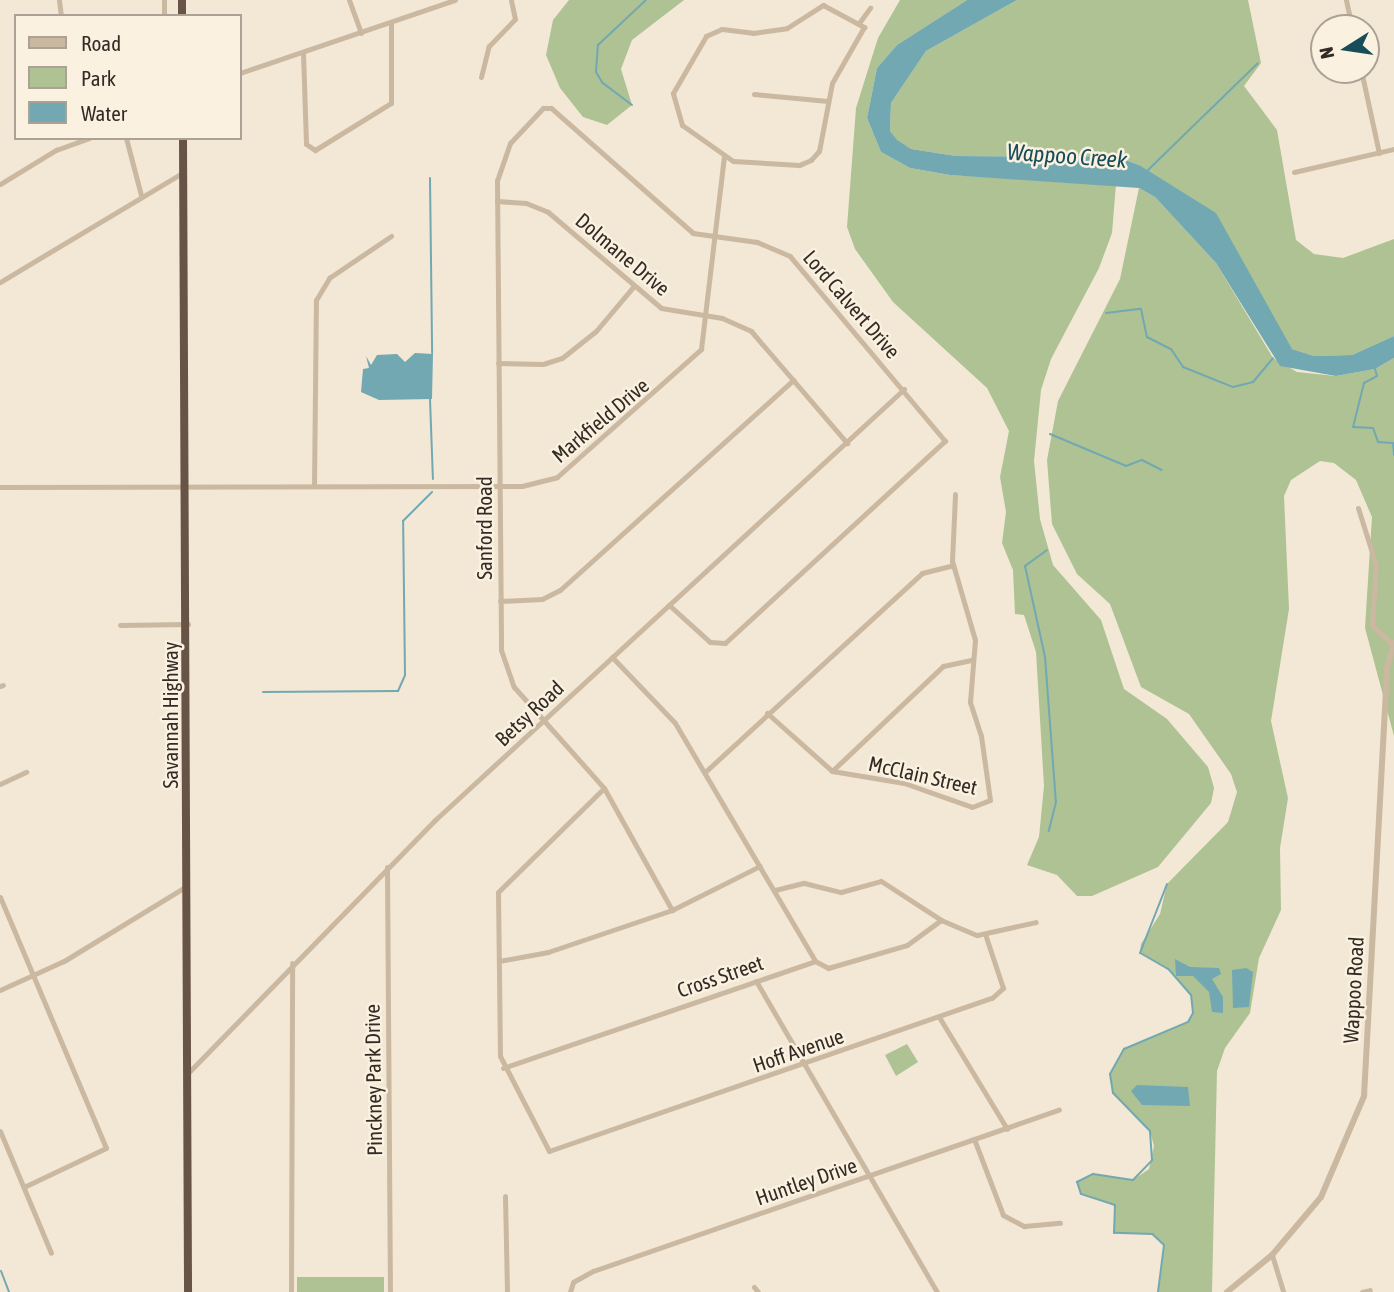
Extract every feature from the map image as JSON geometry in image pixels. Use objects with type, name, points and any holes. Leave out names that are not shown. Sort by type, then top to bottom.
[{"type":"highway","name":"Savannah Highway","points":[[183,140],[188,624],[188,1292]]},
{"type":"street","points":[[349,0],[361,33]]},
{"type":"street","points":[[242,72],[455,0]]},
{"type":"street","points":[[481,77],[489,46],[516,19],[511,0]]},
{"type":"street","points":[[823,5],[864,27],[832,83],[828,101],[819,152],[811,160],[799,165],[724,158],[682,125],[673,105],[676,86],[706,36],[722,29],[753,33],[787,28],[823,5]]},
{"type":"street","points":[[859,23],[870,8]]},
{"type":"street","points":[[303,53],[306,144],[315,150],[391,103],[391,23]]},
{"type":"street","points":[[1364,84],[1379,153]]},
{"type":"street","points":[[754,94],[828,101]]},
{"type":"street","name":"Sanford Road","points":[[543,108],[502,157],[497,201],[500,601],[504,666],[543,721],[604,788],[672,910]]},
{"type":"street","name":"Lord Calvert Drive","points":[[543,108],[551,108],[684,227],[713,238],[757,242],[790,256],[945,441],[725,643],[710,642],[669,605]]},
{"type":"street","points":[[127,140],[141,195]]},
{"type":"street","points":[[0,184],[66,142]]},
{"type":"street","points":[[1294,173],[1394,149]]},
{"type":"street","name":"Markfield Drive","points":[[0,487],[499,487],[541,483],[569,471],[694,359],[704,341],[713,238],[724,158]]},
{"type":"street","points":[[0,282],[141,195],[184,172]]},
{"type":"street","name":"Dolmane Drive","points":[[497,201],[548,212],[633,287],[672,313],[706,315],[751,331],[847,443]]},
{"type":"street","points":[[314,486],[316,300],[328,278],[391,236]]},
{"type":"street","points":[[498,363],[543,364],[570,353],[633,287]]},
{"type":"street","points":[[500,601],[542,599],[560,590],[793,380]]},
{"type":"street","name":"Betsy Road","points":[[188,1073],[292,962],[387,867],[904,389]]},
{"type":"street","name":"McClain Street","points":[[832,771],[904,783],[983,806],[991,792],[970,702],[975,640],[953,565],[949,533],[955,494]]},
{"type":"street","points":[[1358,508],[1376,565],[1372,625],[1394,644]]},
{"type":"street","points":[[705,772],[922,573],[953,565]]},
{"type":"street","points":[[120,625],[188,624]]},
{"type":"street","name":"Wappoo Road","points":[[1227,1292],[1272,1255],[1321,1197],[1364,1096],[1387,668],[1394,644]]},
{"type":"street","points":[[612,657],[675,723],[775,890],[814,961]]},
{"type":"street","points":[[767,713],[832,771],[943,666],[972,660]]},
{"type":"street","points":[[0,784],[26,772]]},
{"type":"street","points":[[503,1068],[499,961],[500,886],[604,788]]},
{"type":"street","points":[[499,961],[548,952],[672,910],[760,866]]},
{"type":"street","name":"Pinckney Park Drive","points":[[387,867],[390,1292]]},
{"type":"street","points":[[775,890],[804,883],[841,891],[881,881],[942,920],[986,937],[1036,922]]},
{"type":"street","points":[[0,989],[33,976],[187,886]]},
{"type":"street","points":[[0,897],[106,1148],[24,1187]]},
{"type":"street","name":"Cross Street","points":[[503,1068],[814,961],[828,968],[906,945],[942,920]]},
{"type":"street","name":"Hoff Avenue","points":[[503,1068],[549,1151],[804,1065],[999,994],[1003,988],[986,937]]},
{"type":"street","points":[[291,1292],[292,962]]},
{"type":"street","points":[[756,981],[937,1292]]},
{"type":"street","points":[[939,1017],[1007,1129]]},
{"type":"street","name":"Huntley Drive","points":[[570,1292],[573,1282],[593,1271],[1059,1110]]},
{"type":"street","points":[[0,1131],[51,1253]]},
{"type":"street","points":[[974,1139],[1003,1215],[1024,1226],[1060,1223]]},
{"type":"street","points":[[505,1196],[507,1292]]},
{"type":"street","points":[[1272,1255],[1283,1292]]},
{"type":"green space","points":[[569,0],[684,0],[632,40],[621,69],[632,105],[607,125],[583,117],[560,88],[546,55],[553,20]]},
{"type":"green space","points":[[900,0],[967,0],[897,45],[877,68],[867,118],[881,152],[910,168],[950,175],[1116,184],[1112,233],[1099,268],[1051,359],[1041,390],[1034,461],[1040,519],[1053,565],[1101,620],[1124,689],[1167,719],[1208,767],[1214,788],[1211,803],[1158,867],[1092,896],[1077,896],[1057,875],[1027,865],[1039,837],[1044,786],[1036,652],[1024,615],[1015,614],[1013,570],[1002,543],[1006,512],[1000,477],[1009,431],[987,388],[893,302],[855,249],[847,227],[856,108],[878,38]]},
{"type":"green space","points":[[1017,0],[1248,0],[1261,63],[1244,86],[1277,130],[1296,240],[1314,254],[1343,258],[1394,239],[1394,336],[1352,355],[1314,356],[1292,349],[1139,165],[1117,157],[956,156],[911,149],[896,140],[890,131],[891,103],[926,51]]},
{"type":"green space","points":[[1139,188],[1155,197],[1216,263],[1273,358],[1297,372],[1336,376],[1375,369],[1394,358],[1394,736],[1365,628],[1372,517],[1356,480],[1334,463],[1320,461],[1291,480],[1284,496],[1289,609],[1271,721],[1288,798],[1280,848],[1281,910],[1259,958],[1250,1013],[1225,1048],[1217,1071],[1212,1292],[1158,1292],[1164,1245],[1152,1234],[1114,1233],[1115,1205],[1081,1194],[1077,1182],[1093,1174],[1133,1180],[1149,1169],[1154,1146],[1150,1131],[1113,1093],[1110,1074],[1124,1049],[1188,1022],[1193,1013],[1191,994],[1168,969],[1140,953],[1141,944],[1160,914],[1167,884],[1228,822],[1237,792],[1231,774],[1189,714],[1141,687],[1110,604],[1077,574],[1052,524],[1047,460],[1058,401],[1120,279]]},
{"type":"green space","points":[[907,1044],[918,1062],[896,1076],[885,1055]]},
{"type":"green space","points":[[297,1277],[384,1277],[384,1292],[297,1292]]},
{"type":"water","points":[[967,0],[1017,0],[926,51],[891,103],[890,131],[897,140],[911,149],[956,156],[1117,157],[1139,165],[1216,213],[1292,349],[1314,356],[1352,355],[1394,336],[1394,358],[1375,369],[1336,376],[1280,366],[1216,263],[1155,197],[1139,188],[950,175],[910,168],[881,152],[867,118],[877,68],[897,45]]},
{"type":"water","points":[[415,353],[433,354],[432,399],[379,400],[361,392],[363,369],[369,368],[366,356],[371,365],[377,355],[397,354],[405,362]]},
{"type":"water","points":[[1175,959],[1190,967],[1219,968],[1221,974],[1212,979],[1223,997],[1223,1013],[1212,1012],[1209,992],[1193,976],[1176,976]]},
{"type":"water","points":[[1246,968],[1253,972],[1249,1007],[1233,1008],[1232,970]]},
{"type":"water","points":[[1137,1085],[1188,1087],[1190,1106],[1142,1105],[1131,1091]]},
{"type":"waterway","points":[[632,105],[602,82],[596,72],[598,45],[646,0]]},
{"type":"waterway","points":[[1148,170],[1258,63]]},
{"type":"waterway","points":[[430,178],[432,353]]},
{"type":"waterway","points":[[1106,313],[1141,309],[1147,337],[1171,349],[1183,367],[1233,387],[1253,382],[1273,358]]},
{"type":"waterway","points":[[1375,369],[1377,376],[1364,383],[1353,427],[1373,428],[1378,442],[1393,443],[1394,455]]},
{"type":"waterway","points":[[430,399],[433,479]]},
{"type":"waterway","points":[[1050,434],[1126,466],[1142,460],[1162,470]]},
{"type":"waterway","points":[[263,692],[398,691],[405,675],[403,521],[432,492]]},
{"type":"waterway","points":[[1047,550],[1025,566],[1045,657],[1056,802],[1049,831]]},
{"type":"waterway","points":[[1158,1292],[1164,1245],[1152,1234],[1114,1233],[1115,1205],[1081,1194],[1077,1182],[1093,1174],[1133,1180],[1152,1160],[1150,1131],[1113,1093],[1110,1074],[1124,1049],[1188,1022],[1193,1013],[1191,995],[1168,969],[1140,953],[1167,884]]},
{"type":"waterway","points":[[1,1271],[9,1292]]},
{"type":"water label","name":"Wappoo Creek","points":[[1067,156]]}]
